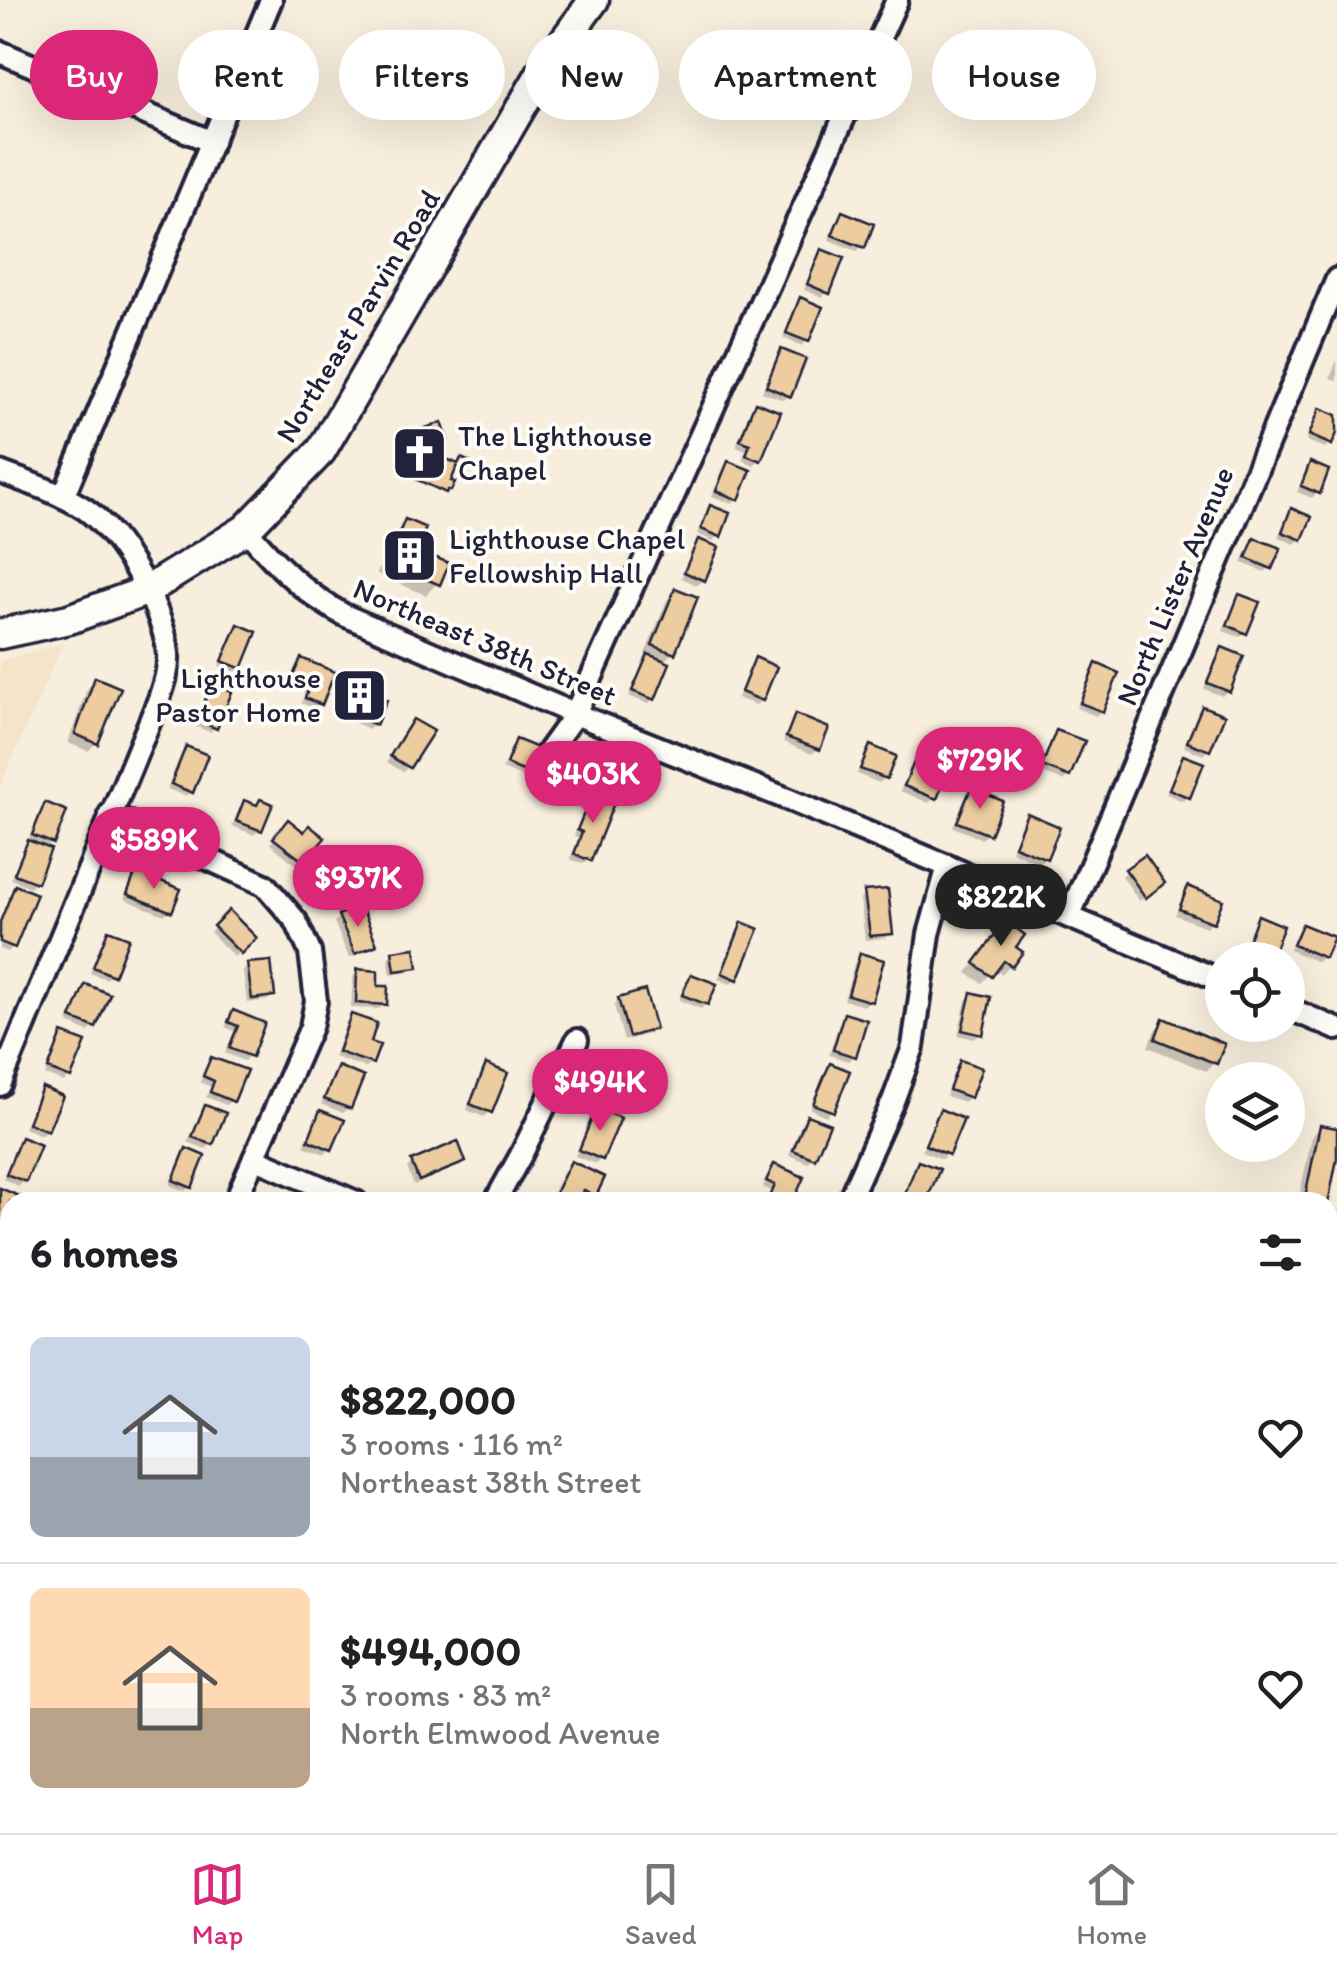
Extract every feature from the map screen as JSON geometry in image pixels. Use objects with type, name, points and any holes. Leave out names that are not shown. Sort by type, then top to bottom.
[{"type":"main road","name":"Northeast Parvin Road","points":[[0,634],[69,619],[146,591],[246,530],[320,451],[544,68],[594,0]]},
{"type":"street","points":[[63,497],[271,0]]},
{"type":"street","points":[[549,750],[574,714],[897,0]]},
{"type":"street","points":[[0,52],[212,142]]},
{"type":"street","name":"North Lister Avenue","points":[[1069,917],[1337,279]]},
{"type":"street","points":[[0,472],[63,497],[94,516],[113,535],[146,591],[168,656],[167,674],[0,1085]]},
{"type":"street","name":"Northeast 38th Street","points":[[246,530],[287,575],[329,607],[574,714],[1205,974]]},
{"type":"street","points":[[110,814],[265,885],[296,921],[310,952],[316,1002],[311,1027],[239,1192]]},
{"type":"street","points":[[852,1192],[912,1047],[929,934],[948,866]]},
{"type":"street","points":[[1305,1015],[1337,1029]]},
{"type":"street","points":[[501,1192],[577,1040]]},
{"type":"street","points":[[254,1158],[333,1192]]},
{"type":"shaded area","points":[[63,643],[3,780],[0,786],[0,661]]},
{"type":"building","points":[[842,211],[874,224],[865,248],[832,235]]},
{"type":"building","points":[[821,249],[844,258],[830,294],[807,284]]},
{"type":"building","points":[[800,297],[823,307],[809,342],[786,333]]},
{"type":"building","points":[[781,349],[806,359],[791,397],[766,386]]},
{"type":"building","points":[[755,402],[781,412],[761,461],[746,455],[750,444],[740,440]]},
{"type":"building","points":[[1320,408],[1337,415],[1332,445],[1309,435]]},
{"type":"building","name":"The Lighthouse Chapel","points":[[442,422],[448,440],[423,449],[458,464],[461,458],[470,462],[466,471],[457,467],[451,481],[455,482],[446,493],[407,475],[410,470],[399,465],[411,439],[419,436],[417,431]]},
{"type":"building","points":[[728,461],[751,470],[739,500],[716,491]]},
{"type":"building","points":[[1310,462],[1329,470],[1320,494],[1301,486]]},
{"type":"building","points":[[710,505],[730,513],[721,537],[701,529]]},
{"type":"building","points":[[1291,508],[1312,517],[1302,540],[1282,532]]},
{"type":"building","name":"Lighthouse Chapel Fellowship Hall","points":[[405,519],[426,528],[417,550],[449,563],[440,585],[387,562]]},
{"type":"building","points":[[1254,538],[1281,548],[1272,569],[1246,558]]},
{"type":"building","points":[[698,539],[719,547],[705,581],[684,572]]},
{"type":"building","points":[[675,588],[698,597],[675,654],[652,645]]},
{"type":"building","points":[[1239,594],[1260,602],[1247,634],[1227,625]]},
{"type":"building","points":[[238,624],[257,632],[242,669],[222,661]]},
{"type":"building","points":[[1222,647],[1244,656],[1230,692],[1207,683]]},
{"type":"building","points":[[648,654],[670,663],[655,700],[632,691]]},
{"type":"building","points":[[755,657],[777,667],[763,701],[741,692]]},
{"type":"building","points":[[301,658],[335,672],[322,705],[305,698],[309,687],[291,680]]},
{"type":"building","points":[[1096,663],[1119,673],[1103,712],[1080,703]]},
{"type":"building","name":"Lighthouse Pastor Home","points":[[356,672],[366,677],[361,689],[387,700],[376,725],[340,709]]},
{"type":"building","points":[[95,677],[121,688],[98,744],[75,734]]},
{"type":"building","points":[[212,683],[232,692],[217,729],[197,720]]},
{"type":"building","points":[[1202,706],[1225,715],[1210,751],[1187,742]]},
{"type":"building","points":[[795,714],[829,728],[820,750],[786,737]]},
{"type":"building","points":[[413,719],[434,731],[410,768],[390,756]]},
{"type":"building","points":[[1056,730],[1085,741],[1070,777],[1042,766]]},
{"type":"building","points":[[516,739],[550,753],[540,778],[506,764]]},
{"type":"building","points":[[870,745],[896,756],[887,779],[860,769]]},
{"type":"building","points":[[186,746],[208,755],[193,793],[171,784]]},
{"type":"building","points":[[1183,755],[1204,763],[1190,798],[1169,789]]},
{"type":"building","points":[[914,762],[946,775],[937,799],[904,786]]},
{"type":"building","points":[[971,788],[1003,801],[990,835],[957,822]]},
{"type":"building","points":[[592,794],[614,803],[591,861],[574,854],[582,832],[577,830]]},
{"type":"building","points":[[260,799],[273,804],[262,831],[236,821],[244,800],[257,805]]},
{"type":"building","points":[[45,802],[67,811],[54,844],[32,835]]},
{"type":"building","points":[[1027,813],[1060,827],[1047,859],[1014,846]]},
{"type":"building","points":[[288,819],[304,832],[309,825],[325,838],[304,862],[273,838]]},
{"type":"building","points":[[28,840],[51,849],[37,883],[14,874]]},
{"type":"building","points":[[1145,855],[1165,883],[1146,898],[1125,869]]},
{"type":"building","points":[[332,860],[354,892],[336,904],[314,873]]},
{"type":"building","points":[[136,871],[181,889],[172,912],[127,894]]},
{"type":"building","points":[[15,885],[37,894],[15,948],[0,942],[0,922]]},
{"type":"building","points":[[1188,886],[1223,900],[1214,923],[1179,909]]},
{"type":"building","points":[[888,889],[893,934],[870,936],[864,891]]},
{"type":"building","points":[[361,905],[377,945],[355,954],[338,915]]},
{"type":"building","points":[[229,910],[257,938],[241,954],[213,926]]},
{"type":"building","points":[[1258,915],[1284,926],[1278,942],[1248,941]]},
{"type":"building","points":[[1006,920],[1025,935],[1016,947],[1023,952],[1012,967],[1004,961],[992,977],[974,963]]},
{"type":"building","points":[[742,922],[759,929],[738,980],[722,973]]},
{"type":"building","points":[[1302,924],[1334,937],[1325,958],[1305,950],[1305,942],[1294,942]]},
{"type":"building","points":[[108,930],[129,938],[114,976],[93,967]]},
{"type":"building","points":[[415,948],[418,968],[395,971],[392,951]]},
{"type":"building","points":[[860,953],[884,960],[872,1002],[848,995]]},
{"type":"building","points":[[271,961],[275,996],[252,999],[247,963]]},
{"type":"building","points":[[357,969],[378,971],[378,986],[388,986],[387,1005],[356,1003]]},
{"type":"building","points":[[691,974],[717,984],[708,1005],[682,995]]},
{"type":"building","points":[[85,984],[110,994],[96,1028],[71,1018]]},
{"type":"building","points":[[645,990],[656,1029],[629,1037],[618,998]]},
{"type":"building","points":[[971,992],[991,997],[983,1035],[962,1030]]},
{"type":"building","points":[[233,1010],[265,1023],[252,1057],[229,1048],[238,1026],[228,1022]]},
{"type":"building","points":[[844,1013],[867,1020],[856,1057],[833,1050]]},
{"type":"building","points":[[351,1014],[377,1023],[371,1042],[380,1045],[373,1064],[338,1052]]},
{"type":"building","points":[[1163,1018],[1205,1036],[1205,1042],[1225,1044],[1218,1062],[1212,1062],[1155,1039]]},
{"type":"building","points":[[62,1033],[86,1042],[71,1078],[48,1069]]},
{"type":"building","points":[[211,1057],[247,1070],[234,1102],[210,1092],[214,1081],[203,1076]]},
{"type":"building","points":[[960,1060],[982,1068],[971,1098],[949,1090]]},
{"type":"building","points":[[830,1063],[850,1071],[834,1112],[813,1104]]},
{"type":"building","points":[[486,1064],[508,1073],[492,1113],[470,1104]]},
{"type":"building","points":[[338,1066],[364,1077],[351,1109],[324,1099]]},
{"type":"building","points":[[42,1087],[63,1096],[48,1131],[28,1123]]},
{"type":"building","points":[[205,1105],[226,1113],[213,1145],[192,1137]]},
{"type":"building","points":[[596,1108],[621,1118],[603,1160],[579,1150]]},
{"type":"building","points":[[940,1109],[964,1119],[949,1155],[925,1145]]},
{"type":"building","points":[[320,1110],[345,1120],[332,1150],[308,1140]]},
{"type":"building","points":[[807,1115],[830,1124],[815,1159],[793,1150]]},
{"type":"building","points":[[1320,1125],[1337,1128],[1337,1159],[1330,1192],[1306,1192]]},
{"type":"building","points":[[21,1137],[41,1145],[26,1182],[6,1174]]},
{"type":"building","points":[[458,1141],[466,1162],[419,1181],[411,1161]]},
{"type":"building","points":[[186,1148],[205,1156],[192,1188],[173,1180]]},
{"type":"building","points":[[571,1161],[605,1177],[598,1192],[556,1192]]},
{"type":"building","points":[[918,1161],[940,1169],[930,1192],[906,1192]]},
{"type":"building","points":[[774,1164],[804,1177],[797,1192],[772,1192],[775,1185],[766,1181]]},
{"type":"place","name":"The Lighthouse Chapel","points":[[419,453]]},
{"type":"place","name":"Lighthouse Chapel Fellowship Hall","points":[[410,556]]},
{"type":"place","name":"Lighthouse Pastor Home","points":[[360,695]]}]
